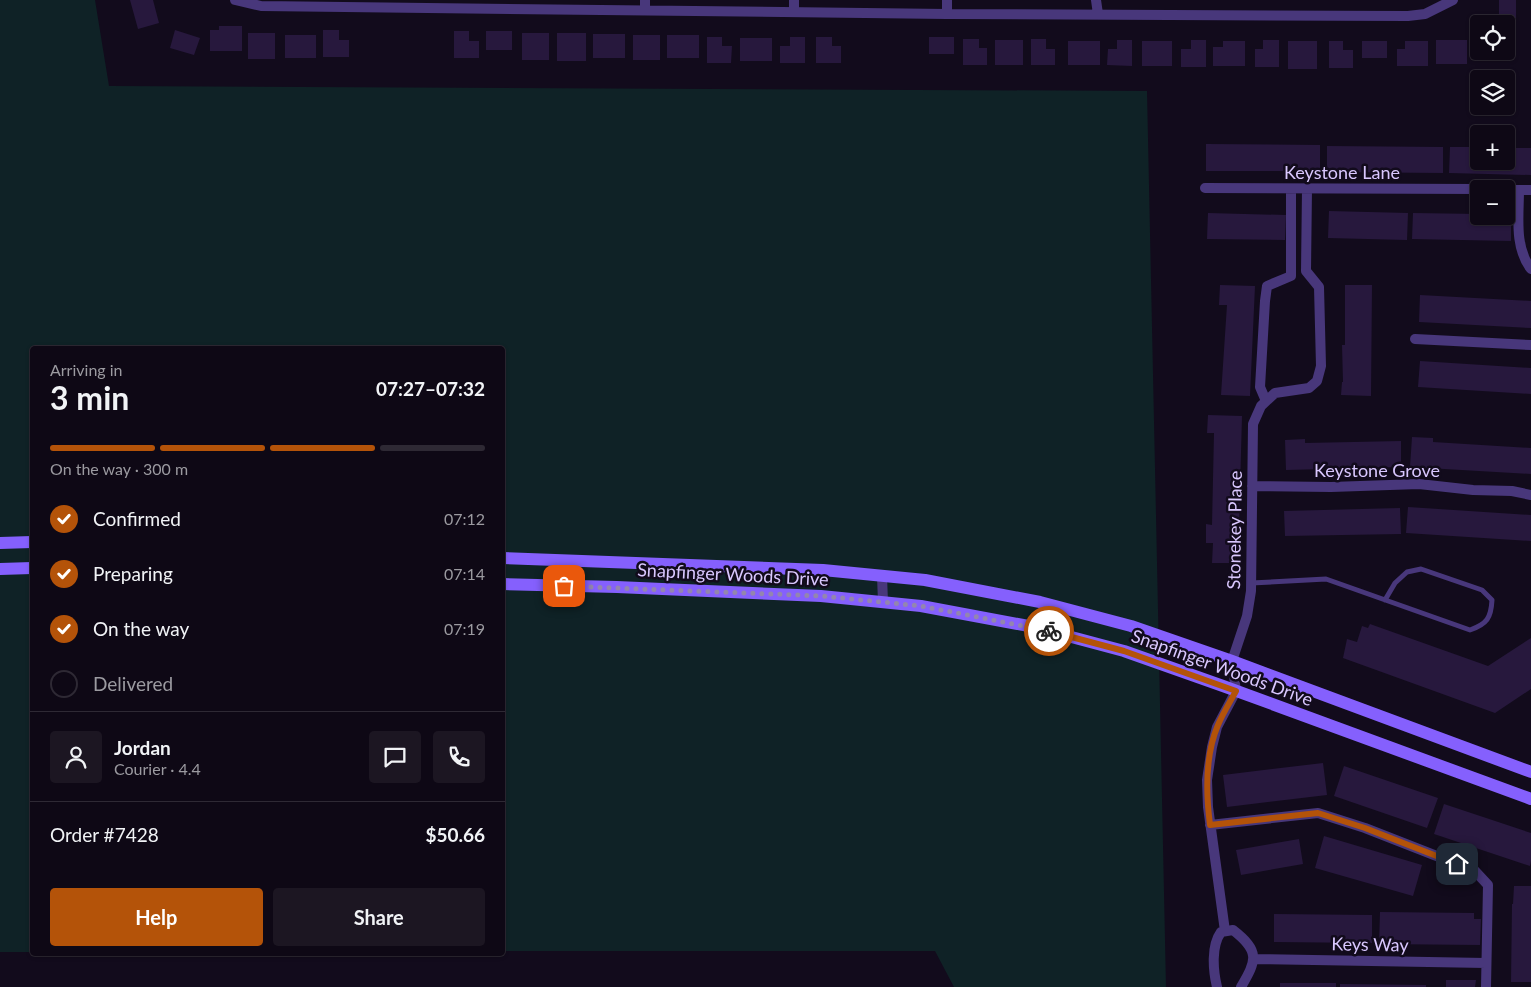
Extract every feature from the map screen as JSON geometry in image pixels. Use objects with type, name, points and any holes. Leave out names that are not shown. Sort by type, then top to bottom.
[{"type":"main road","points":[[0,543],[30,542]]},
{"type":"main road","name":"Snapfinger Woods Drive","points":[[505,558],[823,570],[925,580],[1040,602],[1132,626],[1531,772]]},
{"type":"main road","points":[[0,569],[30,568]]},
{"type":"main road","name":"Snapfinger Woods Drive","points":[[505,584],[822,596],[921,606],[1034,627],[1124,651],[1531,799]]},
{"type":"street","points":[[235,0],[261,6],[645,5],[794,12],[1408,16],[1424,14],[1453,0]]},
{"type":"street","points":[[794,0],[794,12]]},
{"type":"street","points":[[947,0],[947,14]]},
{"type":"street","points":[[1096,0],[1098,14]]},
{"type":"street","name":"Keystone Lane","points":[[1205,188],[1470,190]]},
{"type":"street","points":[[1291,189],[1291,276],[1267,286],[1265,301],[1260,387],[1266,402],[1275,393],[1309,388],[1317,381],[1321,366],[1319,287],[1306,271],[1307,188]]},
{"type":"street","points":[[1515,190],[1531,190]]},
{"type":"street","points":[[1519,190],[1519,238],[1522,252],[1531,269]]},
{"type":"street","points":[[1415,339],[1531,345]]},
{"type":"street","name":"Stonekey Place","points":[[1232,661],[1247,616],[1251,583],[1253,424],[1261,406],[1266,402]]},
{"type":"street","name":"Keystone Grove","points":[[1252,486],[1331,487],[1419,484],[1473,490],[1512,490],[1531,495]]},
{"type":"street","points":[[882,576],[883,602]]},
{"type":"street","points":[[1225,931],[1210,825],[1207,780],[1217,727],[1236,691],[1232,661]]},
{"type":"street","points":[[1210,825],[1318,813],[1365,828],[1475,871],[1488,885],[1486,987]]},
{"type":"street","points":[[1217,987],[1214,975],[1215,940],[1221,932],[1233,930],[1244,939],[1254,954],[1252,968],[1241,987]]},
{"type":"street","name":"Keys Way","points":[[1253,959],[1486,963]]},
{"type":"lane","points":[[1251,583],[1326,579],[1470,630],[1482,626],[1491,613],[1492,600],[1482,590],[1421,568],[1407,572],[1395,583],[1386,600]]},
{"type":"green space","points":[[0,0],[95,0],[109,86],[1147,91],[1166,987],[954,987],[935,951],[505,951],[505,346],[30,346],[30,952],[0,952]]},
{"type":"building","points":[[130,0],[153,0],[159,23],[138,29]]},
{"type":"building","points":[[1499,0],[1516,0],[1516,18],[1515,15],[1499,15]]},
{"type":"building","points":[[219,26],[242,26],[242,51],[210,51],[210,30],[219,30]]},
{"type":"building","points":[[175,30],[200,38],[194,55],[170,48]]},
{"type":"building","points":[[323,30],[339,30],[339,40],[349,40],[349,57],[323,57]]},
{"type":"building","points":[[454,31],[469,31],[469,41],[479,41],[479,58],[454,58]]},
{"type":"building","points":[[486,31],[512,31],[512,50],[486,50]]},
{"type":"building","points":[[248,33],[275,33],[275,59],[248,59]]},
{"type":"building","points":[[522,33],[549,33],[549,60],[522,60]]},
{"type":"building","points":[[557,33],[586,33],[586,61],[557,61]]},
{"type":"building","points":[[593,34],[625,34],[625,58],[593,58]]},
{"type":"building","points":[[285,35],[316,35],[316,58],[285,58]]},
{"type":"building","points":[[633,35],[660,35],[660,60],[633,60]]},
{"type":"building","points":[[667,35],[699,35],[699,58],[667,58]]},
{"type":"building","points":[[707,37],[722,37],[722,46],[732,46],[731,63],[707,63]]},
{"type":"building","points":[[790,37],[805,37],[805,63],[780,63],[780,46],[790,46]]},
{"type":"building","points":[[816,37],[832,37],[832,46],[841,46],[841,63],[816,63]]},
{"type":"building","points":[[929,37],[954,37],[954,54],[929,54]]},
{"type":"building","points":[[740,38],[772,38],[772,61],[740,61]]},
{"type":"building","points":[[963,39],[979,39],[979,48],[987,48],[987,65],[963,65]]},
{"type":"building","points":[[1031,39],[1046,39],[1046,49],[1055,49],[1055,65],[1031,65]]},
{"type":"building","points":[[995,40],[1023,40],[1023,65],[995,65]]},
{"type":"building","points":[[1117,40],[1132,40],[1132,66],[1107,65],[1108,49],[1117,49]]},
{"type":"building","points":[[1191,40],[1206,40],[1206,67],[1181,67],[1181,49],[1191,49]]},
{"type":"building","points":[[1263,40],[1279,40],[1279,67],[1255,67],[1255,49],[1263,49]]},
{"type":"building","points":[[1436,40],[1467,40],[1467,64],[1436,64]]},
{"type":"building","points":[[1068,41],[1100,41],[1100,65],[1068,65]]},
{"type":"building","points":[[1142,41],[1172,41],[1172,66],[1142,66]]},
{"type":"building","points":[[1223,41],[1245,41],[1245,66],[1213,66],[1213,47],[1223,47]]},
{"type":"building","points":[[1288,41],[1317,41],[1317,69],[1288,69]]},
{"type":"building","points":[[1329,41],[1343,41],[1343,50],[1353,50],[1353,68],[1329,68]]},
{"type":"building","points":[[1362,41],[1387,41],[1387,58],[1362,58]]},
{"type":"building","points":[[1405,41],[1428,41],[1428,66],[1397,66],[1397,49],[1405,49]]},
{"type":"building","points":[[1206,144],[1320,145],[1320,171],[1206,171]]},
{"type":"building","points":[[1327,146],[1443,147],[1443,173],[1327,172]]},
{"type":"building","points":[[1450,147],[1470,147],[1470,170],[1515,170],[1515,148],[1531,148],[1531,175],[1449,173]]},
{"type":"building","points":[[1329,211],[1408,213],[1407,240],[1328,238]]},
{"type":"building","points":[[1208,213],[1286,215],[1285,240],[1207,239]]},
{"type":"building","points":[[1413,213],[1470,214],[1470,225],[1511,225],[1511,241],[1412,239]]},
{"type":"building","points":[[1220,285],[1255,286],[1250,396],[1221,395],[1227,305],[1219,305]]},
{"type":"building","points":[[1345,285],[1372,285],[1371,396],[1341,395],[1343,382],[1342,345],[1345,345]]},
{"type":"building","points":[[1420,295],[1531,301],[1531,328],[1419,322]]},
{"type":"building","points":[[1420,361],[1531,368],[1531,394],[1418,387]]},
{"type":"building","points":[[1208,415],[1242,416],[1238,563],[1212,563],[1213,543],[1206,543],[1206,524],[1212,525],[1214,433],[1207,433]]},
{"type":"building","points":[[1412,437],[1433,438],[1433,442],[1531,448],[1531,474],[1410,467]]},
{"type":"building","points":[[1305,439],[1305,443],[1401,441],[1401,467],[1286,470],[1285,440]]},
{"type":"building","points":[[1408,507],[1531,515],[1531,541],[1406,533]]},
{"type":"building","points":[[1400,508],[1401,534],[1285,536],[1284,511]]},
{"type":"building","points":[[1370,624],[1488,666],[1531,638],[1531,689],[1495,713],[1343,658],[1347,639],[1357,642],[1362,626],[1368,628]]},
{"type":"building","points":[[1323,763],[1327,795],[1227,807],[1223,775]]},
{"type":"building","points":[[1344,766],[1438,798],[1427,828],[1334,796]]},
{"type":"building","points":[[1444,804],[1531,833],[1530,866],[1434,834]]},
{"type":"building","points":[[1324,836],[1422,865],[1413,896],[1315,868]]},
{"type":"building","points":[[1299,839],[1303,864],[1241,875],[1236,850]]},
{"type":"building","points":[[1514,886],[1531,886],[1531,982],[1511,982]]},
{"type":"building","points":[[1380,912],[1474,913],[1474,919],[1481,919],[1480,945],[1379,944]]},
{"type":"building","points":[[1274,914],[1372,915],[1372,943],[1274,942]]},
{"type":"building","points":[[1446,980],[1476,980],[1475,987],[1446,987]]},
{"type":"building","points":[[1280,983],[1336,983],[1336,987],[1280,987]]},
{"type":"building","points":[[1340,984],[1426,985],[1426,987],[1340,987]]},
{"type":"way so far","points":[[564,586],[822,596],[921,606],[1049,631]]},
{"type":"route","points":[[1049,631],[1124,651],[1236,691],[1217,727],[1212,747],[1207,780],[1210,825],[1318,813],[1365,828],[1457,864]]}]
